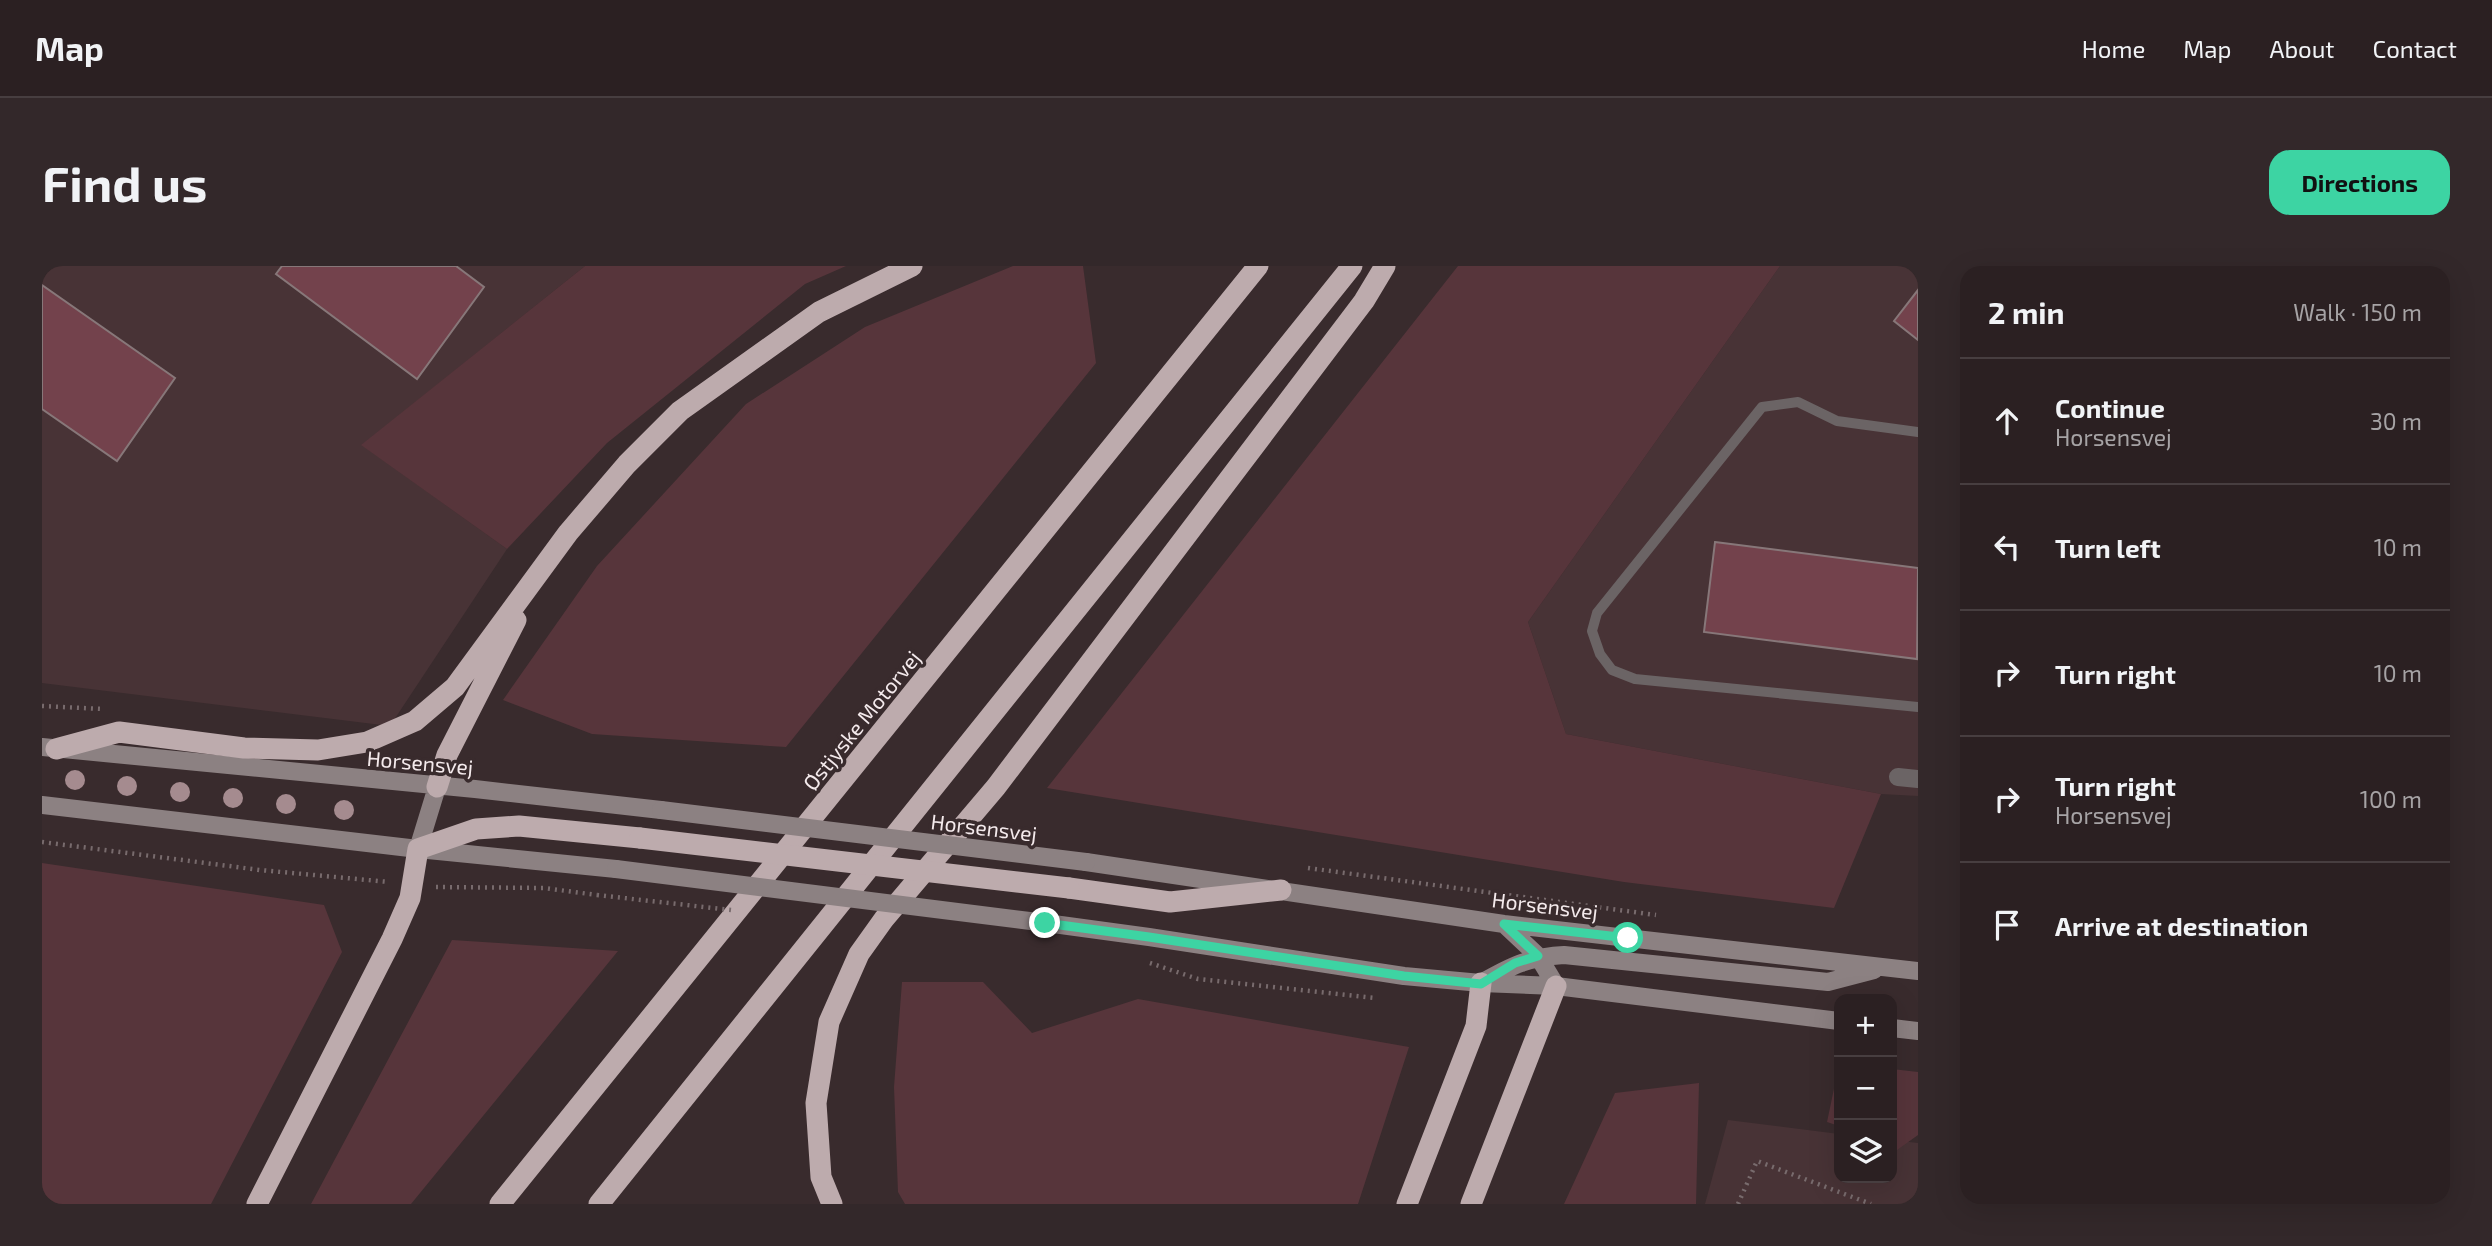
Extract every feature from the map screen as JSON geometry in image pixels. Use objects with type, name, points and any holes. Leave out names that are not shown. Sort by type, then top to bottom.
[{"type":"highway","points":[[49,748],[119,732],[244,748],[318,750],[368,741],[415,721],[455,687],[568,533],[627,464],[680,411],[819,313],[912,266]]},
{"type":"highway","name":"Østjyske Motorvej","points":[[500,1204],[1258,266]]},
{"type":"highway","points":[[599,1204],[1352,266]]},
{"type":"highway","points":[[832,1204],[821,1177],[816,1103],[828,1022],[859,954],[884,919],[996,787],[1364,301],[1385,266]]},
{"type":"highway","points":[[437,787],[453,744],[503,649],[533,583]]},
{"type":"highway","points":[[257,1204],[393,939],[410,898],[418,849],[476,830],[519,827],[640,838],[1170,902],[1280,890]]},
{"type":"highway","points":[[1407,1204],[1476,1026],[1481,984]]},
{"type":"highway","points":[[1471,1204],[1556,986]]},
{"type":"main road","name":"Horsensvej","points":[[49,748],[660,810],[1086,862],[1504,924],[1918,971]]},
{"type":"main road","points":[[418,849],[437,787]]},
{"type":"main road","points":[[42,805],[616,869],[1149,937],[1404,976],[1481,984],[1556,986],[1834,1020]]},
{"type":"main road","points":[[1504,924],[1538,956],[1556,986]]},
{"type":"main road","points":[[1481,984],[1515,963],[1538,956],[1581,956],[1828,982],[1885,967]]},
{"type":"main road","points":[[1897,1028],[1918,1031]]},
{"type":"street","points":[[1899,777],[1918,779]]},
{"type":"lane","points":[[1918,432],[1837,422],[1798,402],[1762,407],[1597,612],[1592,631],[1600,654],[1612,670],[1635,679],[1918,708]]},
{"type":"path","points":[[42,842],[260,870],[450,888],[544,888],[597,895]]},
{"type":"path","points":[[1301,867],[1665,916]]},
{"type":"path","points":[[1738,1204],[1757,1161],[1871,1204]]},
{"type":"shaded area","points":[[42,266],[585,266],[362,445],[507,549],[390,726],[42,683]]},
{"type":"shaded area","points":[[585,266],[846,266],[805,284],[607,443],[507,549],[361,445]]},
{"type":"shaded area","points":[[1013,266],[1083,266],[1096,363],[786,747],[592,734],[503,700],[597,566],[746,404],[865,327]]},
{"type":"shaded area","points":[[1458,266],[1780,266],[1528,622],[1566,734],[1881,794],[1834,908],[1624,882],[1047,788]]},
{"type":"shaded area","points":[[1780,266],[1918,266],[1918,796],[1881,794],[1566,734],[1528,622]]},
{"type":"shaded area","points":[[42,863],[324,905],[342,952],[211,1204],[42,1204]]},
{"type":"shaded area","points":[[452,940],[618,951],[411,1204],[311,1204]]},
{"type":"shaded area","points":[[902,982],[983,982],[1032,1033],[1138,999],[1409,1047],[1358,1204],[905,1204],[898,1192],[894,1087]]},
{"type":"shaded area","points":[[1897,1070],[1918,1072],[1918,1135],[1897,1150]]},
{"type":"shaded area","points":[[1699,1083],[1696,1204],[1564,1204],[1615,1093]]},
{"type":"shaded area","points":[[1834,1089],[1834,1124],[1827,1122]]},
{"type":"shaded area","points":[[1728,1120],[1834,1133],[1834,1183],[1897,1183],[1897,1141],[1918,1143],[1918,1204],[1705,1204]]},
{"type":"building","points":[[282,266],[456,266],[484,287],[417,379],[276,274]]},
{"type":"building","points":[[42,285],[175,378],[117,461],[42,409]]},
{"type":"building","points":[[1918,290],[1918,340],[1894,321]]},
{"type":"building","points":[[1715,542],[1918,568],[1917,659],[1704,632]]},
{"type":"route","points":[[1045,923],[1404,976],[1481,984],[1515,963],[1538,956],[1504,924],[1628,938]]}]
